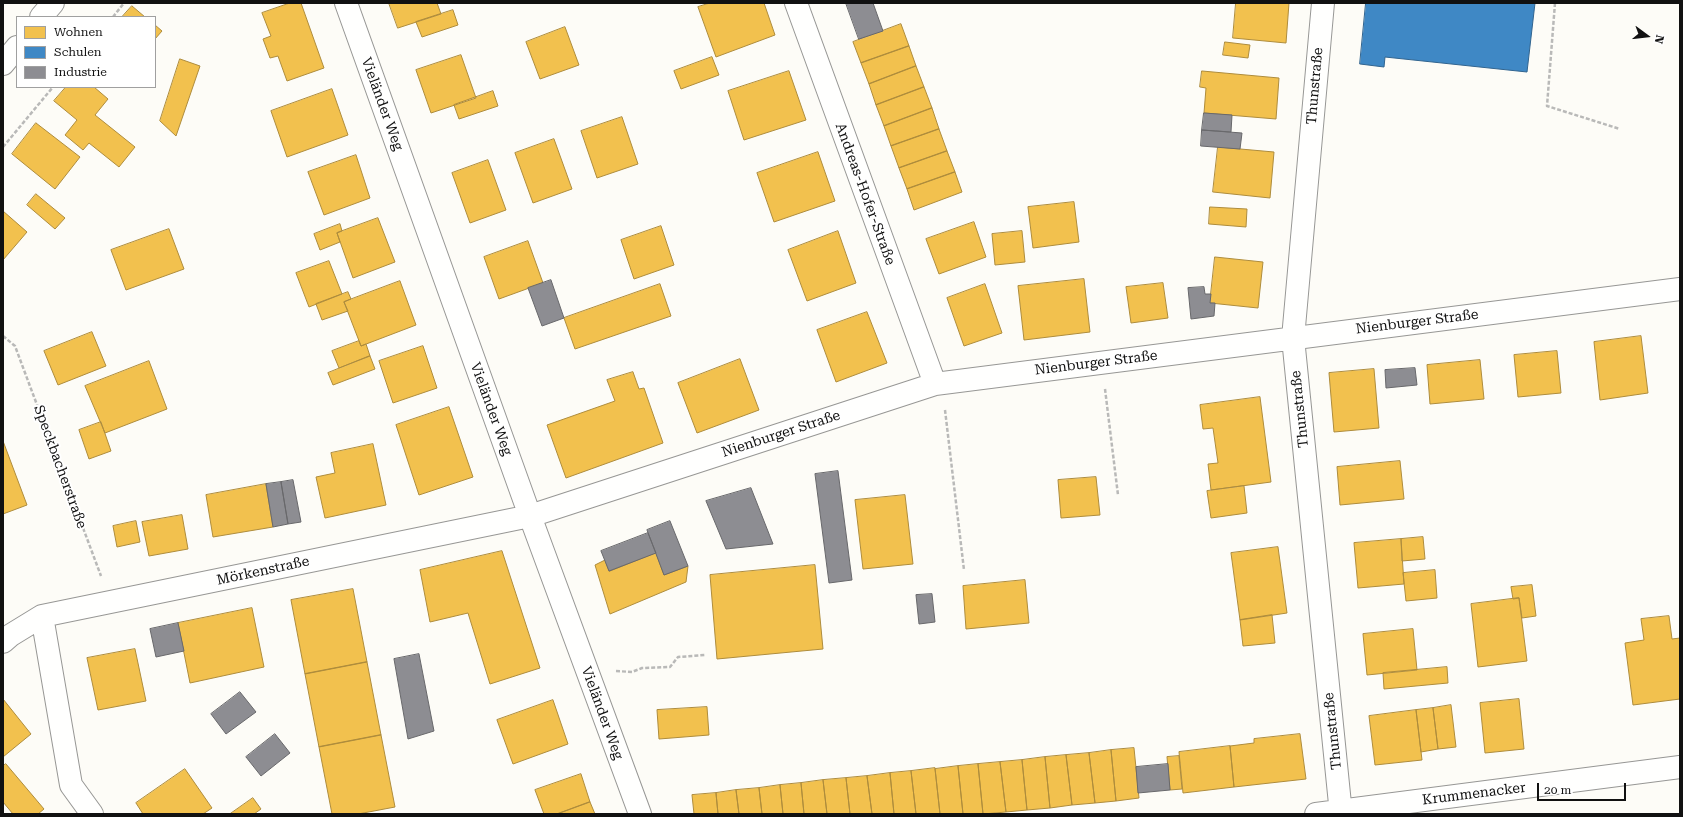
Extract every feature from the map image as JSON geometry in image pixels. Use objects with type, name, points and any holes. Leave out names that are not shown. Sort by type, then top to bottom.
[{"type":"street","points":[[43,16],[53,3]]},
{"type":"street","name":"Vieländer Weg","points":[[346,3],[530,516],[640,814]]},
{"type":"street","name":"Andreas-Hofer-Straße","points":[[796,3],[939,384]]},
{"type":"street","name":"Thunstraße","points":[[1323,3],[1293,338],[1341,812]]},
{"type":"street","points":[[3,64],[16,48]]},
{"type":"street","name":"Nienburger Straße","points":[[530,516],[939,384],[1680,289]]},
{"type":"street","name":"Mörkenstraße","points":[[3,642],[11,635],[42,616],[530,516]]},
{"type":"street","points":[[42,616],[71,785],[92,814]]},
{"type":"street","name":"Krummenacker","points":[[1316,814],[1341,812],[1680,767]]},
{"type":"path","points":[[113,16],[124,3]]},
{"type":"path","points":[[1555,3],[1547,106],[1620,129]]},
{"type":"path","points":[[3,147],[53,88]]},
{"type":"path","name":"Speckbacherstraße","points":[[3,336],[15,346],[110,603]]},
{"type":"path","points":[[1102,363],[1118,495]]},
{"type":"path","points":[[939,384],[964,570]]},
{"type":"path","points":[[587,673],[614,671],[632,672],[642,668],[670,667],[678,657],[705,655]]},
{"type":"building: Wohnen","points":[[290,3],[301,3],[324,68],[287,81],[278,56],[270,58],[263,39],[271,36],[262,13]]},
{"type":"building: Wohnen","points":[[389,3],[437,3],[441,14],[398,28]]},
{"type":"building: Wohnen","points":[[710,3],[764,3],[775,35],[716,57],[698,7]]},
{"type":"building: Wohnen","points":[[1236,3],[1289,3],[1286,43],[1233,38]]},
{"type":"building: Wohnen","points":[[132,6],[144,16],[123,16]]},
{"type":"building: Wohnen","points":[[453,10],[458,25],[422,37],[416,22]]},
{"type":"building: Wohnen","points":[[901,24],[909,46],[861,63],[853,42]]},
{"type":"building: Wohnen","points":[[156,26],[162,31],[156,38]]},
{"type":"building: Wohnen","points":[[565,27],[579,65],[540,79],[526,42]]},
{"type":"building: Wohnen","points":[[1225,42],[1250,45],[1248,58],[1223,55]]},
{"type":"building: Wohnen","points":[[909,46],[916,66],[869,84],[861,63]]},
{"type":"building: Wohnen","points":[[461,55],[476,98],[431,113],[416,70]]},
{"type":"building: Wohnen","points":[[712,57],[719,75],[681,89],[674,71]]},
{"type":"building: Wohnen","points":[[180,59],[200,66],[176,136],[160,121]]},
{"type":"building: Wohnen","points":[[916,66],[924,87],[876,105],[869,84]]},
{"type":"building: Wohnen","points":[[789,71],[806,120],[744,140],[728,91]]},
{"type":"building: Wohnen","points":[[1202,71],[1279,78],[1276,119],[1204,113],[1206,88],[1200,87]]},
{"type":"building: Wohnen","points":[[924,87],[932,108],[884,126],[876,105]]},
{"type":"building: Wohnen","points":[[65,88],[95,88],[108,99],[95,115],[135,147],[119,167],[89,143],[83,150],[65,135],[77,120],[54,101]]},
{"type":"building: Wohnen","points":[[332,89],[348,135],[287,157],[271,111]]},
{"type":"building: Wohnen","points":[[493,91],[498,106],[459,119],[454,105]]},
{"type":"building: Wohnen","points":[[932,108],[939,129],[891,146],[884,126]]},
{"type":"building: Wohnen","points":[[622,117],[638,164],[597,178],[581,131]]},
{"type":"building: Wohnen","points":[[36,123],[80,157],[55,189],[12,154]]},
{"type":"building: Wohnen","points":[[939,129],[947,151],[899,168],[891,146]]},
{"type":"building: Wohnen","points":[[554,139],[572,189],[533,203],[515,153]]},
{"type":"building: Wohnen","points":[[1218,147],[1274,152],[1270,198],[1213,192]]},
{"type":"building: Wohnen","points":[[947,151],[955,172],[907,189],[899,168]]},
{"type":"building: Wohnen","points":[[818,152],[835,201],[774,222],[757,173]]},
{"type":"building: Wohnen","points":[[356,155],[370,198],[324,215],[308,172]]},
{"type":"building: Wohnen","points":[[488,160],[506,210],[470,223],[452,173]]},
{"type":"building: Wohnen","points":[[955,172],[962,192],[914,210],[907,189]]},
{"type":"building: Wohnen","points":[[36,194],[65,218],[55,229],[27,205]]},
{"type":"building: Wohnen","points":[[1074,202],[1079,242],[1033,248],[1028,207]]},
{"type":"building: Wohnen","points":[[1210,207],[1247,209],[1246,227],[1209,224]]},
{"type":"building: Wohnen","points":[[3,211],[27,232],[3,260]]},
{"type":"building: Wohnen","points":[[378,218],[395,262],[353,278],[337,233]]},
{"type":"building: Wohnen","points":[[974,222],[986,257],[939,274],[926,239]]},
{"type":"building: Wohnen","points":[[340,224],[342,231],[337,233],[340,242],[320,250],[314,234]]},
{"type":"building: Wohnen","points":[[661,226],[674,265],[634,279],[621,240]]},
{"type":"building: Wohnen","points":[[169,229],[184,269],[126,290],[111,250]]},
{"type":"building: Wohnen","points":[[838,231],[856,283],[807,301],[788,250]]},
{"type":"building: Wohnen","points":[[1022,231],[1025,262],[995,265],[992,234]]},
{"type":"building: Wohnen","points":[[528,241],[543,283],[499,299],[484,257]]},
{"type":"building: Wohnen","points":[[1215,257],[1263,262],[1258,308],[1210,303]]},
{"type":"building: Wohnen","points":[[329,261],[342,294],[309,307],[296,273]]},
{"type":"building: Wohnen","points":[[1084,279],[1090,332],[1024,340],[1018,286]]},
{"type":"building: Wohnen","points":[[400,281],[416,325],[361,346],[344,302]]},
{"type":"building: Wohnen","points":[[1163,283],[1168,318],[1131,323],[1126,287]]},
{"type":"building: Wohnen","points":[[660,284],[671,316],[575,349],[564,318]]},
{"type":"building: Wohnen","points":[[985,284],[1002,333],[964,346],[947,298]]},
{"type":"building: Wohnen","points":[[348,292],[351,299],[344,302],[348,311],[322,320],[316,304]]},
{"type":"building: Wohnen","points":[[867,312],[887,363],[836,382],[817,330]]},
{"type":"building: Wohnen","points":[[92,332],[106,366],[58,385],[44,351]]},
{"type":"building: Wohnen","points":[[1641,336],[1648,393],[1600,400],[1594,342]]},
{"type":"building: Wohnen","points":[[359,341],[361,346],[366,344],[370,356],[339,368],[332,351]]},
{"type":"building: Wohnen","points":[[423,346],[437,388],[393,403],[379,361]]},
{"type":"building: Wohnen","points":[[1557,351],[1561,393],[1518,397],[1514,355]]},
{"type":"building: Wohnen","points":[[370,356],[375,369],[333,385],[328,373]]},
{"type":"building: Wohnen","points":[[740,359],[759,410],[697,433],[678,383]]},
{"type":"building: Wohnen","points":[[1480,360],[1484,399],[1430,404],[1427,365]]},
{"type":"building: Wohnen","points":[[149,361],[167,409],[105,433],[85,386]]},
{"type":"building: Wohnen","points":[[1374,369],[1379,428],[1334,432],[1329,373]]},
{"type":"building: Wohnen","points":[[633,372],[639,389],[644,388],[663,443],[566,478],[547,425],[615,401],[607,380]]},
{"type":"building: Wohnen","points":[[1260,397],[1271,482],[1211,490],[1208,464],[1218,463],[1213,428],[1203,429],[1200,405]]},
{"type":"building: Wohnen","points":[[449,407],[473,477],[419,495],[396,425]]},
{"type":"building: Wohnen","points":[[101,422],[111,451],[89,459],[79,430]]},
{"type":"building: Wohnen","points":[[3,441],[27,505],[3,514]]},
{"type":"building: Wohnen","points":[[373,444],[386,505],[325,518],[316,477],[335,473],[331,453]]},
{"type":"building: Wohnen","points":[[1400,461],[1404,499],[1340,505],[1337,467]]},
{"type":"building: Wohnen","points":[[1096,477],[1100,515],[1061,518],[1058,480]]},
{"type":"building: Wohnen","points":[[266,484],[273,527],[213,537],[206,495]]},
{"type":"building: Wohnen","points":[[1244,486],[1247,513],[1211,518],[1207,491]]},
{"type":"building: Wohnen","points":[[905,495],[913,564],[863,569],[855,500]]},
{"type":"building: Wohnen","points":[[182,515],[188,549],[149,556],[142,522]]},
{"type":"building: Wohnen","points":[[136,521],[140,542],[117,547],[113,526]]},
{"type":"building: Wohnen","points":[[1423,537],[1425,559],[1402,561],[1401,539]]},
{"type":"building: Wohnen","points":[[1401,539],[1404,584],[1358,588],[1354,543]]},
{"type":"building: Wohnen","points":[[1278,547],[1287,613],[1240,620],[1231,553]]},
{"type":"building: Wohnen","points":[[502,551],[540,668],[490,684],[468,613],[430,622],[420,570]]},
{"type":"building: Wohnen","points":[[656,553],[664,575],[688,566],[686,582],[610,614],[595,565],[605,560],[609,571]]},
{"type":"building: Wohnen","points":[[815,565],[823,649],[717,659],[710,575]]},
{"type":"building: Wohnen","points":[[1435,570],[1437,598],[1406,601],[1403,573]]},
{"type":"building: Wohnen","points":[[1025,580],[1029,623],[966,629],[963,586]]},
{"type":"building: Wohnen","points":[[1532,585],[1536,616],[1522,618],[1519,598],[1513,599],[1511,587]]},
{"type":"building: Wohnen","points":[[353,589],[367,662],[305,674],[291,600]]},
{"type":"building: Wohnen","points":[[1519,598],[1527,661],[1478,667],[1471,604]]},
{"type":"building: Wohnen","points":[[252,608],[264,667],[190,683],[178,623]]},
{"type":"building: Wohnen","points":[[1272,615],[1275,643],[1243,646],[1240,620]]},
{"type":"building: Wohnen","points":[[1669,616],[1672,639],[1680,638],[1680,699],[1633,705],[1625,643],[1644,640],[1641,619]]},
{"type":"building: Wohnen","points":[[1413,629],[1417,670],[1367,675],[1363,634]]},
{"type":"building: Wohnen","points":[[135,649],[146,701],[98,710],[87,658]]},
{"type":"building: Wohnen","points":[[367,662],[381,735],[319,747],[305,674]]},
{"type":"building: Wohnen","points":[[1447,667],[1448,683],[1384,689],[1383,673]]},
{"type":"building: Wohnen","points":[[3,699],[31,734],[3,757]]},
{"type":"building: Wohnen","points":[[1519,699],[1524,749],[1485,753],[1480,703]]},
{"type":"building: Wohnen","points":[[553,700],[568,744],[513,764],[497,720]]},
{"type":"building: Wohnen","points":[[1451,705],[1456,747],[1438,749],[1433,708]]},
{"type":"building: Wohnen","points":[[707,707],[709,735],[659,739],[657,710]]},
{"type":"building: Wohnen","points":[[1433,708],[1438,749],[1421,752],[1416,710]]},
{"type":"building: Wohnen","points":[[1416,710],[1422,760],[1375,765],[1369,716]]},
{"type":"building: Wohnen","points":[[1300,734],[1306,779],[1234,787],[1230,746],[1254,743],[1254,739]]},
{"type":"building: Wohnen","points":[[381,735],[395,807],[358,814],[332,814],[319,747]]},
{"type":"building: Wohnen","points":[[1230,746],[1234,787],[1183,793],[1179,752]]},
{"type":"building: Wohnen","points":[[1134,748],[1139,798],[1116,801],[1111,750]]},
{"type":"building: Wohnen","points":[[1111,750],[1116,801],[1095,803],[1089,753]]},
{"type":"building: Wohnen","points":[[1089,753],[1095,803],[1072,805],[1066,755]]},
{"type":"building: Wohnen","points":[[1066,755],[1072,805],[1050,808],[1045,757]]},
{"type":"building: Wohnen","points":[[1179,756],[1182,789],[1170,790],[1167,757]]},
{"type":"building: Wohnen","points":[[1045,757],[1050,808],[1027,810],[1022,760]]},
{"type":"building: Wohnen","points":[[1022,760],[1027,810],[1006,812],[1000,762]]},
{"type":"building: Wohnen","points":[[1000,762],[1006,812],[983,814],[978,764]]},
{"type":"building: Wohnen","points":[[6,764],[44,809],[38,814],[13,814],[3,802],[3,766]]},
{"type":"building: Wohnen","points":[[978,764],[983,814],[963,814],[958,766]]},
{"type":"building: Wohnen","points":[[958,766],[963,814],[940,814],[935,769]]},
{"type":"building: Wohnen","points":[[935,768],[940,814],[916,814],[911,771]]},
{"type":"building: Wohnen","points":[[185,769],[212,808],[203,814],[143,814],[136,803]]},
{"type":"building: Wohnen","points":[[911,771],[916,814],[894,814],[890,773]]},
{"type":"building: Wohnen","points":[[890,773],[894,814],[872,814],[867,776]]},
{"type":"building: Wohnen","points":[[581,774],[590,802],[557,814],[544,814],[535,790]]},
{"type":"building: Wohnen","points":[[867,776],[872,814],[850,814],[846,778]]},
{"type":"building: Wohnen","points":[[846,778],[850,814],[827,814],[823,780]]},
{"type":"building: Wohnen","points":[[823,780],[827,814],[804,814],[801,783]]},
{"type":"building: Wohnen","points":[[801,783],[804,814],[783,814],[780,785]]},
{"type":"building: Wohnen","points":[[780,785],[783,814],[762,814],[759,788]]},
{"type":"building: Wohnen","points":[[759,788],[762,814],[739,814],[736,790]]},
{"type":"building: Wohnen","points":[[736,790],[739,814],[718,814],[716,793]]},
{"type":"building: Wohnen","points":[[716,793],[718,814],[694,814],[692,795]]},
{"type":"building: Wohnen","points":[[253,798],[261,809],[254,814],[230,814]]},
{"type":"building: Wohnen","points":[[590,802],[595,814],[557,814]]},
{"type":"building: Schulen","points":[[1366,3],[1535,3],[1527,72],[1385,57],[1384,67],[1360,64]]},
{"type":"building: Industrie","points":[[846,3],[873,3],[883,31],[859,39]]},
{"type":"building: Industrie","points":[[1204,113],[1232,115],[1231,132],[1202,130]]},
{"type":"building: Industrie","points":[[1202,130],[1242,133],[1240,149],[1201,146]]},
{"type":"building: Industrie","points":[[551,280],[564,318],[542,326],[528,288]]},
{"type":"building: Industrie","points":[[1204,287],[1205,294],[1211,294],[1210,303],[1215,303],[1214,316],[1191,319],[1188,288]]},
{"type":"building: Industrie","points":[[1415,368],[1417,385],[1386,388],[1385,370]]},
{"type":"building: Industrie","points":[[838,471],[852,580],[829,583],[815,474]]},
{"type":"building: Industrie","points":[[293,480],[301,522],[288,524],[281,482]]},
{"type":"building: Industrie","points":[[281,482],[288,524],[273,527],[266,484]]},
{"type":"building: Industrie","points":[[751,488],[773,544],[726,549],[706,501]]},
{"type":"building: Industrie","points":[[670,521],[688,566],[664,575],[647,530]]},
{"type":"building: Industrie","points":[[648,533],[656,553],[609,571],[601,551]]},
{"type":"building: Industrie","points":[[932,594],[935,622],[919,624],[916,595]]},
{"type":"building: Industrie","points":[[178,623],[184,651],[156,657],[150,629]]},
{"type":"building: Industrie","points":[[419,654],[434,731],[408,739],[394,659]]},
{"type":"building: Industrie","points":[[240,692],[256,712],[226,734],[211,714]]},
{"type":"building: Industrie","points":[[275,734],[290,753],[261,776],[246,757]]},
{"type":"building: Industrie","points":[[1168,764],[1170,790],[1138,793],[1136,767]]}]
